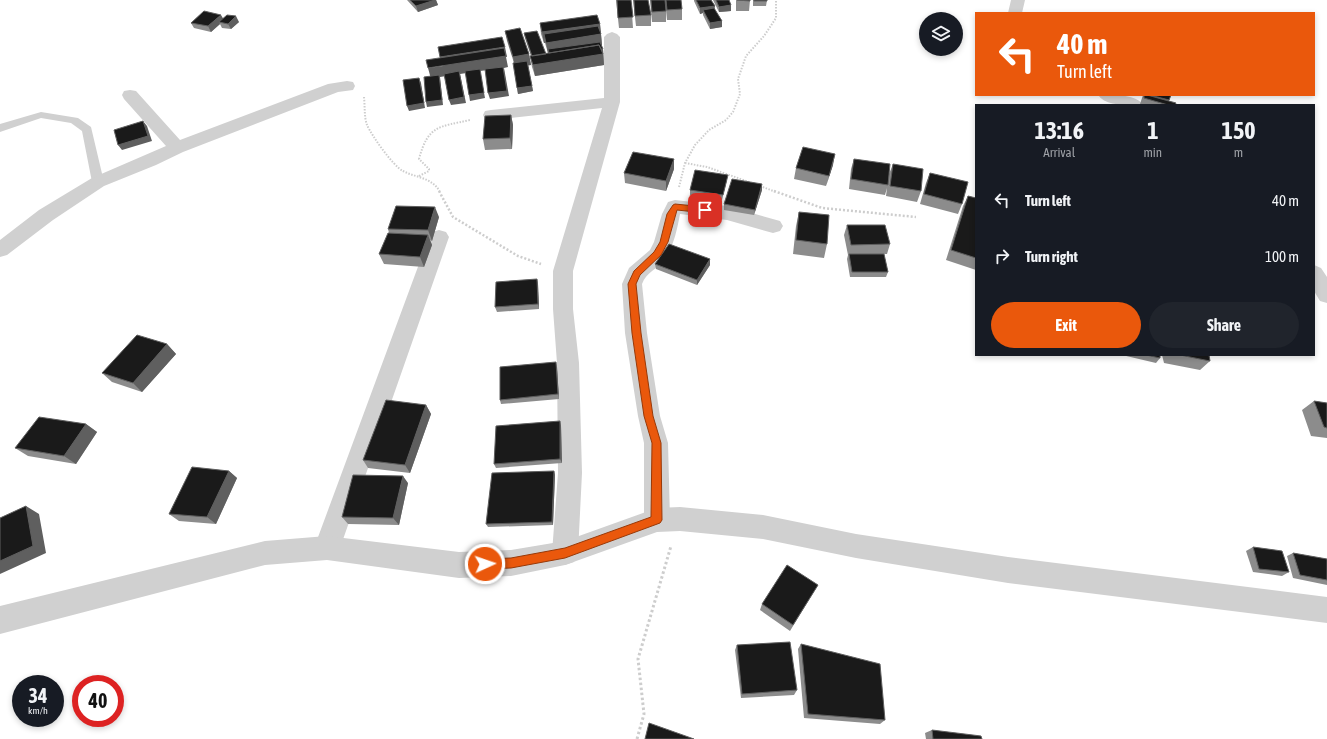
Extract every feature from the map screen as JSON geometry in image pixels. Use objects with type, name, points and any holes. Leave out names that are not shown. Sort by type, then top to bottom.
[{"type":"street","points":[[1015,12],[1018,0]]},
{"type":"street","points":[[565,553],[570,474],[568,363],[563,309],[563,271],[612,102],[612,37]]},
{"type":"street","points":[[0,250],[46,215],[98,182],[150,161],[177,148],[334,88],[347,86]]},
{"type":"street","points":[[130,95],[177,148]]},
{"type":"street","points":[[1109,96],[1132,104]]},
{"type":"street","points":[[491,115],[612,102]]},
{"type":"street","points":[[668,519],[656,443],[649,416],[636,333],[632,284],[636,273],[657,255],[664,242],[671,214],[675,207],[727,213],[773,226]]},
{"type":"street","points":[[328,548],[439,237]]},
{"type":"street","points":[[1315,275],[1327,295]]},
{"type":"street","points":[[0,620],[265,553],[328,548],[459,565],[511,563],[565,553],[668,519],[763,527],[856,546],[1008,570],[1327,610]]},
{"type":"lane","points":[[0,128],[41,115],[74,120],[87,130],[98,182]]},
{"type":"path","points":[[675,207],[680,177],[685,163],[695,145],[709,130],[726,120],[733,112],[740,94],[738,79],[746,56],[764,36],[776,18],[776,0]]},
{"type":"path","points":[[347,86],[364,91],[367,124],[381,148],[402,171],[419,176],[436,185],[453,217],[518,256],[563,271]]},
{"type":"path","points":[[419,176],[429,171],[429,168],[424,166],[419,159],[426,137],[431,132],[440,126],[491,115]]},
{"type":"path","points":[[685,163],[726,172],[822,208],[916,217]]},
{"type":"path","points":[[636,739],[644,714],[638,659],[668,519]]},
{"type":"building","points":[[410,0],[435,0],[416,6]]},
{"type":"building","points":[[617,0],[631,0],[633,17],[618,18]]},
{"type":"building","points":[[634,0],[648,0],[651,15],[635,16]]},
{"type":"building","points":[[651,0],[665,0],[666,11],[652,12]]},
{"type":"building","points":[[666,0],[681,0],[682,9],[667,10]]},
{"type":"building","points":[[696,0],[711,0],[715,6],[700,8]]},
{"type":"building","points":[[716,0],[729,0],[731,5],[719,7]]},
{"type":"building","points":[[767,0],[767,1],[754,1]]},
{"type":"building","points":[[714,8],[722,21],[710,23],[703,10]]},
{"type":"building","points":[[204,11],[221,15],[208,26],[191,23]]},
{"type":"building","points":[[227,15],[236,16],[228,24],[219,22]]},
{"type":"building","points":[[597,15],[600,24],[542,32],[540,23]]},
{"type":"building","points":[[598,26],[601,34],[546,43],[544,34]]},
{"type":"building","points":[[520,28],[529,54],[513,57],[505,31]]},
{"type":"building","points":[[537,31],[546,54],[532,56],[524,33]]},
{"type":"building","points":[[502,37],[505,47],[440,57],[438,47]]},
{"type":"building","points":[[600,42],[603,49],[601,49],[599,45],[549,53],[548,49]]},
{"type":"building","points":[[599,45],[603,54],[533,65],[530,56]]},
{"type":"building","points":[[504,48],[506,56],[428,68],[426,60]]},
{"type":"building","points":[[527,61],[532,86],[517,88],[513,63]]},
{"type":"building","points":[[503,67],[507,91],[488,93],[485,69]]},
{"type":"building","points":[[480,69],[484,93],[469,95],[465,71]]},
{"type":"building","points":[[459,71],[464,97],[449,100],[444,74]]},
{"type":"building","points":[[439,75],[442,100],[426,102],[424,77]]},
{"type":"building","points":[[419,78],[424,103],[407,106],[403,80]]},
{"type":"building","points":[[1144,96],[1151,96],[1176,103],[1165,104],[1144,98]]},
{"type":"building","points":[[1154,96],[1171,96],[1169,100]]},
{"type":"building","points":[[511,115],[510,138],[483,139],[485,116]]},
{"type":"building","points":[[143,121],[148,136],[118,145],[114,130]]},
{"type":"building","points":[[803,147],[835,154],[829,176],[796,168]]},
{"type":"building","points":[[633,152],[674,159],[666,181],[624,173]]},
{"type":"building","points":[[854,159],[890,164],[888,185],[851,179]]},
{"type":"building","points":[[893,164],[923,169],[921,191],[890,186]]},
{"type":"building","points":[[695,170],[728,175],[723,195],[690,190]]},
{"type":"building","points":[[930,173],[968,182],[962,204],[924,194]]},
{"type":"building","points":[[732,179],[762,184],[755,210],[724,204]]},
{"type":"building","points":[[968,196],[975,198],[975,258],[951,250]]},
{"type":"building","points":[[396,206],[435,207],[428,230],[388,229]]},
{"type":"building","points":[[799,212],[829,215],[827,244],[796,240]]},
{"type":"building","points":[[847,225],[885,225],[890,244],[851,245]]},
{"type":"building","points":[[388,233],[428,235],[420,257],[379,254]]},
{"type":"building","points":[[669,244],[710,259],[697,280],[655,264]]},
{"type":"building","points":[[849,254],[884,254],[888,272],[852,272]]},
{"type":"building","points":[[537,279],[538,304],[495,307],[496,282]]},
{"type":"building","points":[[137,335],[167,344],[133,383],[102,373]]},
{"type":"building","points":[[1185,356],[1209,356],[1210,361]]},
{"type":"building","points":[[556,362],[558,394],[500,400],[500,367]]},
{"type":"building","points":[[386,400],[426,405],[405,465],[363,460]]},
{"type":"building","points":[[1314,401],[1327,403],[1327,428],[1324,427]]},
{"type":"building","points":[[39,417],[86,424],[64,456],[15,448]]},
{"type":"building","points":[[560,421],[560,459],[494,464],[496,426]]},
{"type":"building","points":[[192,467],[229,471],[207,517],[169,514]]},
{"type":"building","points":[[554,471],[552,522],[486,524],[492,473]]},
{"type":"building","points":[[353,475],[403,476],[393,518],[342,517]]},
{"type":"building","points":[[26,506],[33,546],[0,561],[0,518]]},
{"type":"building","points":[[1253,547],[1282,551],[1289,572],[1259,569]]},
{"type":"building","points":[[1293,553],[1327,559],[1327,580],[1300,575]]},
{"type":"building","points":[[787,565],[818,585],[793,625],[762,604]]},
{"type":"building","points":[[790,642],[797,690],[742,694],[737,645]]},
{"type":"building","points":[[801,644],[880,664],[885,720],[808,714]]},
{"type":"building","points":[[649,723],[694,739],[645,739]]},
{"type":"building","points":[[932,730],[981,736],[982,739],[933,739]]},
{"type":"route","points":[[485,564],[511,563],[565,553],[657,520],[656,443],[649,416],[636,333],[632,284],[636,273],[657,255],[664,242],[671,214],[675,207],[705,210]]}]
